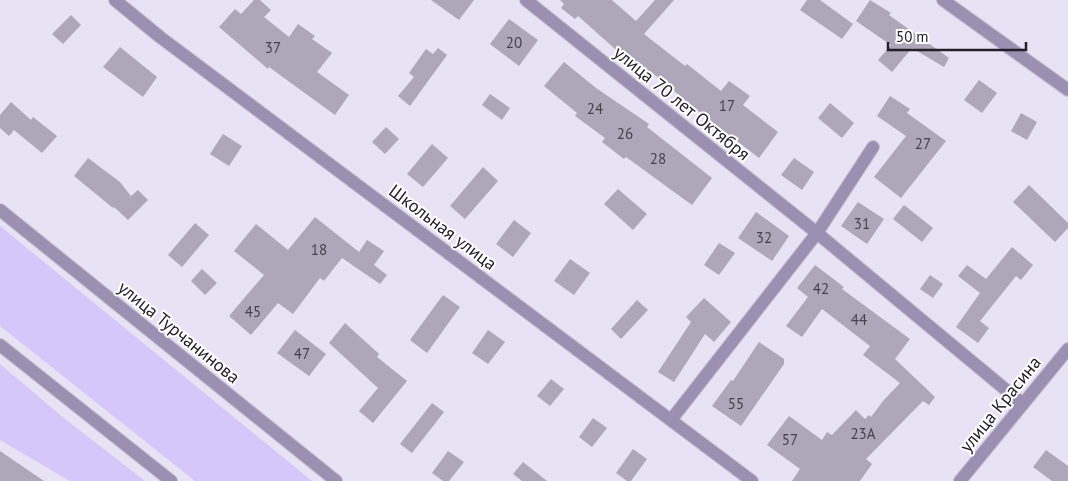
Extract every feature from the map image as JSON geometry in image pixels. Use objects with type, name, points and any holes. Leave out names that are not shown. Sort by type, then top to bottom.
[{"type":"street","name":"Школьная улица","points":[[115,0],[160,37],[752,481]]},
{"type":"street","name":"улица 70 лет Октября","points":[[526,0],[817,233],[1023,404]]},
{"type":"street","points":[[943,0],[1068,90]]},
{"type":"street","points":[[671,420],[817,233],[873,147]]},
{"type":"street","name":"улица Турчанинова","points":[[0,210],[336,481]]},
{"type":"street","points":[[0,345],[171,481]]},
{"type":"street","name":"улица Красина","points":[[960,481],[1068,349]]},
{"type":"shaded area","points":[[0,226],[312,481],[195,481],[0,326]]},
{"type":"shaded area","points":[[0,364],[65,419],[145,481],[70,481],[0,440]]},
{"type":"building","points":[[254,0],[260,0],[271,10],[264,17],[289,37],[298,24],[315,36],[312,39],[332,53],[317,72],[349,95],[335,115],[269,67],[268,69],[219,27],[235,9],[241,14]]},
{"type":"building","points":[[431,0],[474,0],[459,20]]},
{"type":"building","points":[[560,0],[612,0],[636,21],[655,0],[674,0],[644,34],[721,91],[729,81],[750,96],[743,105],[778,132],[759,158],[650,71],[649,73],[626,55],[624,57],[578,16],[575,19],[561,8],[564,4]]},
{"type":"building","points":[[807,0],[820,0],[853,24],[842,39],[800,10]]},
{"type":"building","points":[[870,0],[891,13],[889,15],[949,58],[944,67],[912,48],[892,72],[878,60],[891,45],[856,21]]},
{"type":"building","points":[[71,15],[81,25],[63,44],[52,34]]},
{"type":"building","points":[[509,19],[538,40],[519,66],[490,44]]},
{"type":"building","points":[[120,47],[157,77],[143,97],[103,67]]},
{"type":"building","points":[[438,48],[447,55],[410,106],[398,96],[414,77],[409,73],[426,49],[433,54]]},
{"type":"building","points":[[564,62],[596,88],[649,124],[647,127],[712,178],[692,205],[602,142],[605,138],[575,116],[577,113],[544,86]]},
{"type":"building","points":[[979,80],[997,93],[982,113],[964,100]]},
{"type":"building","points":[[490,94],[510,108],[502,120],[482,105]]},
{"type":"building","points":[[890,96],[910,109],[907,113],[946,141],[901,198],[874,177],[906,136],[877,116]]},
{"type":"building","points":[[11,102],[31,120],[33,117],[57,136],[42,153],[14,130],[9,136],[0,128],[0,115]]},
{"type":"building","points":[[830,103],[854,123],[842,138],[818,118]]},
{"type":"building","points":[[1021,113],[1037,122],[1027,140],[1011,131]]},
{"type":"building","points":[[386,127],[399,139],[385,154],[372,142]]},
{"type":"building","points":[[223,134],[242,146],[229,166],[210,154]]},
{"type":"building","points":[[432,144],[448,158],[423,187],[407,174]]},
{"type":"building","points":[[88,158],[120,182],[131,196],[138,190],[148,200],[128,220],[74,176]]},
{"type":"building","points":[[794,158],[814,172],[802,190],[781,175]]},
{"type":"building","points":[[483,167],[498,181],[465,219],[450,206]]},
{"type":"building","points":[[1029,185],[1068,223],[1068,228],[1055,242],[1013,202]]},
{"type":"building","points":[[618,189],[647,214],[633,230],[604,204]]},
{"type":"building","points":[[858,202],[884,219],[867,244],[841,226]]},
{"type":"building","points":[[904,205],[933,228],[922,242],[893,219]]},
{"type":"building","points":[[756,212],[789,236],[772,261],[738,238]]},
{"type":"building","points":[[315,217],[359,252],[367,240],[384,251],[374,265],[387,275],[380,284],[342,258],[324,281],[320,278],[293,314],[278,303],[251,335],[229,316],[264,275],[234,251],[256,224],[288,250]]},
{"type":"building","points":[[514,220],[531,233],[513,257],[496,244]]},
{"type":"building","points":[[195,223],[209,235],[182,267],[168,255]]},
{"type":"building","points":[[719,243],[735,253],[719,275],[704,265]]},
{"type":"building","points":[[1012,247],[1033,265],[1021,280],[1016,276],[980,321],[989,328],[978,343],[956,327],[980,293],[958,276],[967,265],[986,279]]},
{"type":"building","points":[[570,259],[590,273],[574,295],[554,281]]},
{"type":"building","points":[[815,265],[844,287],[842,289],[910,339],[895,359],[935,397],[929,405],[923,401],[866,459],[872,464],[860,481],[792,481],[800,469],[767,445],[789,416],[822,440],[827,432],[832,435],[856,410],[865,419],[869,415],[871,417],[900,383],[863,355],[870,346],[822,309],[802,337],[786,326],[808,297],[797,288]]},
{"type":"building","points":[[202,269],[217,283],[205,295],[191,281]]},
{"type":"building","points":[[930,275],[943,284],[933,298],[920,289]]},
{"type":"building","points":[[443,295],[460,307],[427,353],[410,340]]},
{"type":"building","points":[[704,298],[731,322],[714,342],[705,334],[674,382],[658,372],[691,322],[686,317]]},
{"type":"building","points":[[637,300],[648,310],[621,339],[611,329]]},
{"type":"building","points":[[345,323],[379,354],[377,357],[407,381],[373,423],[359,411],[378,388],[329,343]]},
{"type":"building","points":[[295,330],[326,354],[309,376],[277,353]]},
{"type":"building","points":[[488,330],[505,342],[488,364],[472,353]]},
{"type":"building","points":[[759,342],[784,359],[784,364],[741,426],[712,406],[731,380],[733,381]]},
{"type":"building","points":[[551,379],[564,389],[550,406],[537,396]]},
{"type":"building","points":[[432,403],[444,412],[412,453],[400,444]]},
{"type":"building","points":[[593,418],[607,428],[592,447],[579,437]]},
{"type":"building","points":[[633,449],[647,459],[631,481],[627,481],[616,473]]},
{"type":"building","points":[[1046,450],[1068,466],[1068,481],[1052,481],[1033,467]]},
{"type":"building","points":[[0,451],[44,481],[0,481]]},
{"type":"building","points":[[448,451],[464,462],[449,481],[443,481],[432,473]]},
{"type":"building","points":[[523,462],[547,481],[522,481],[513,474]]}]
